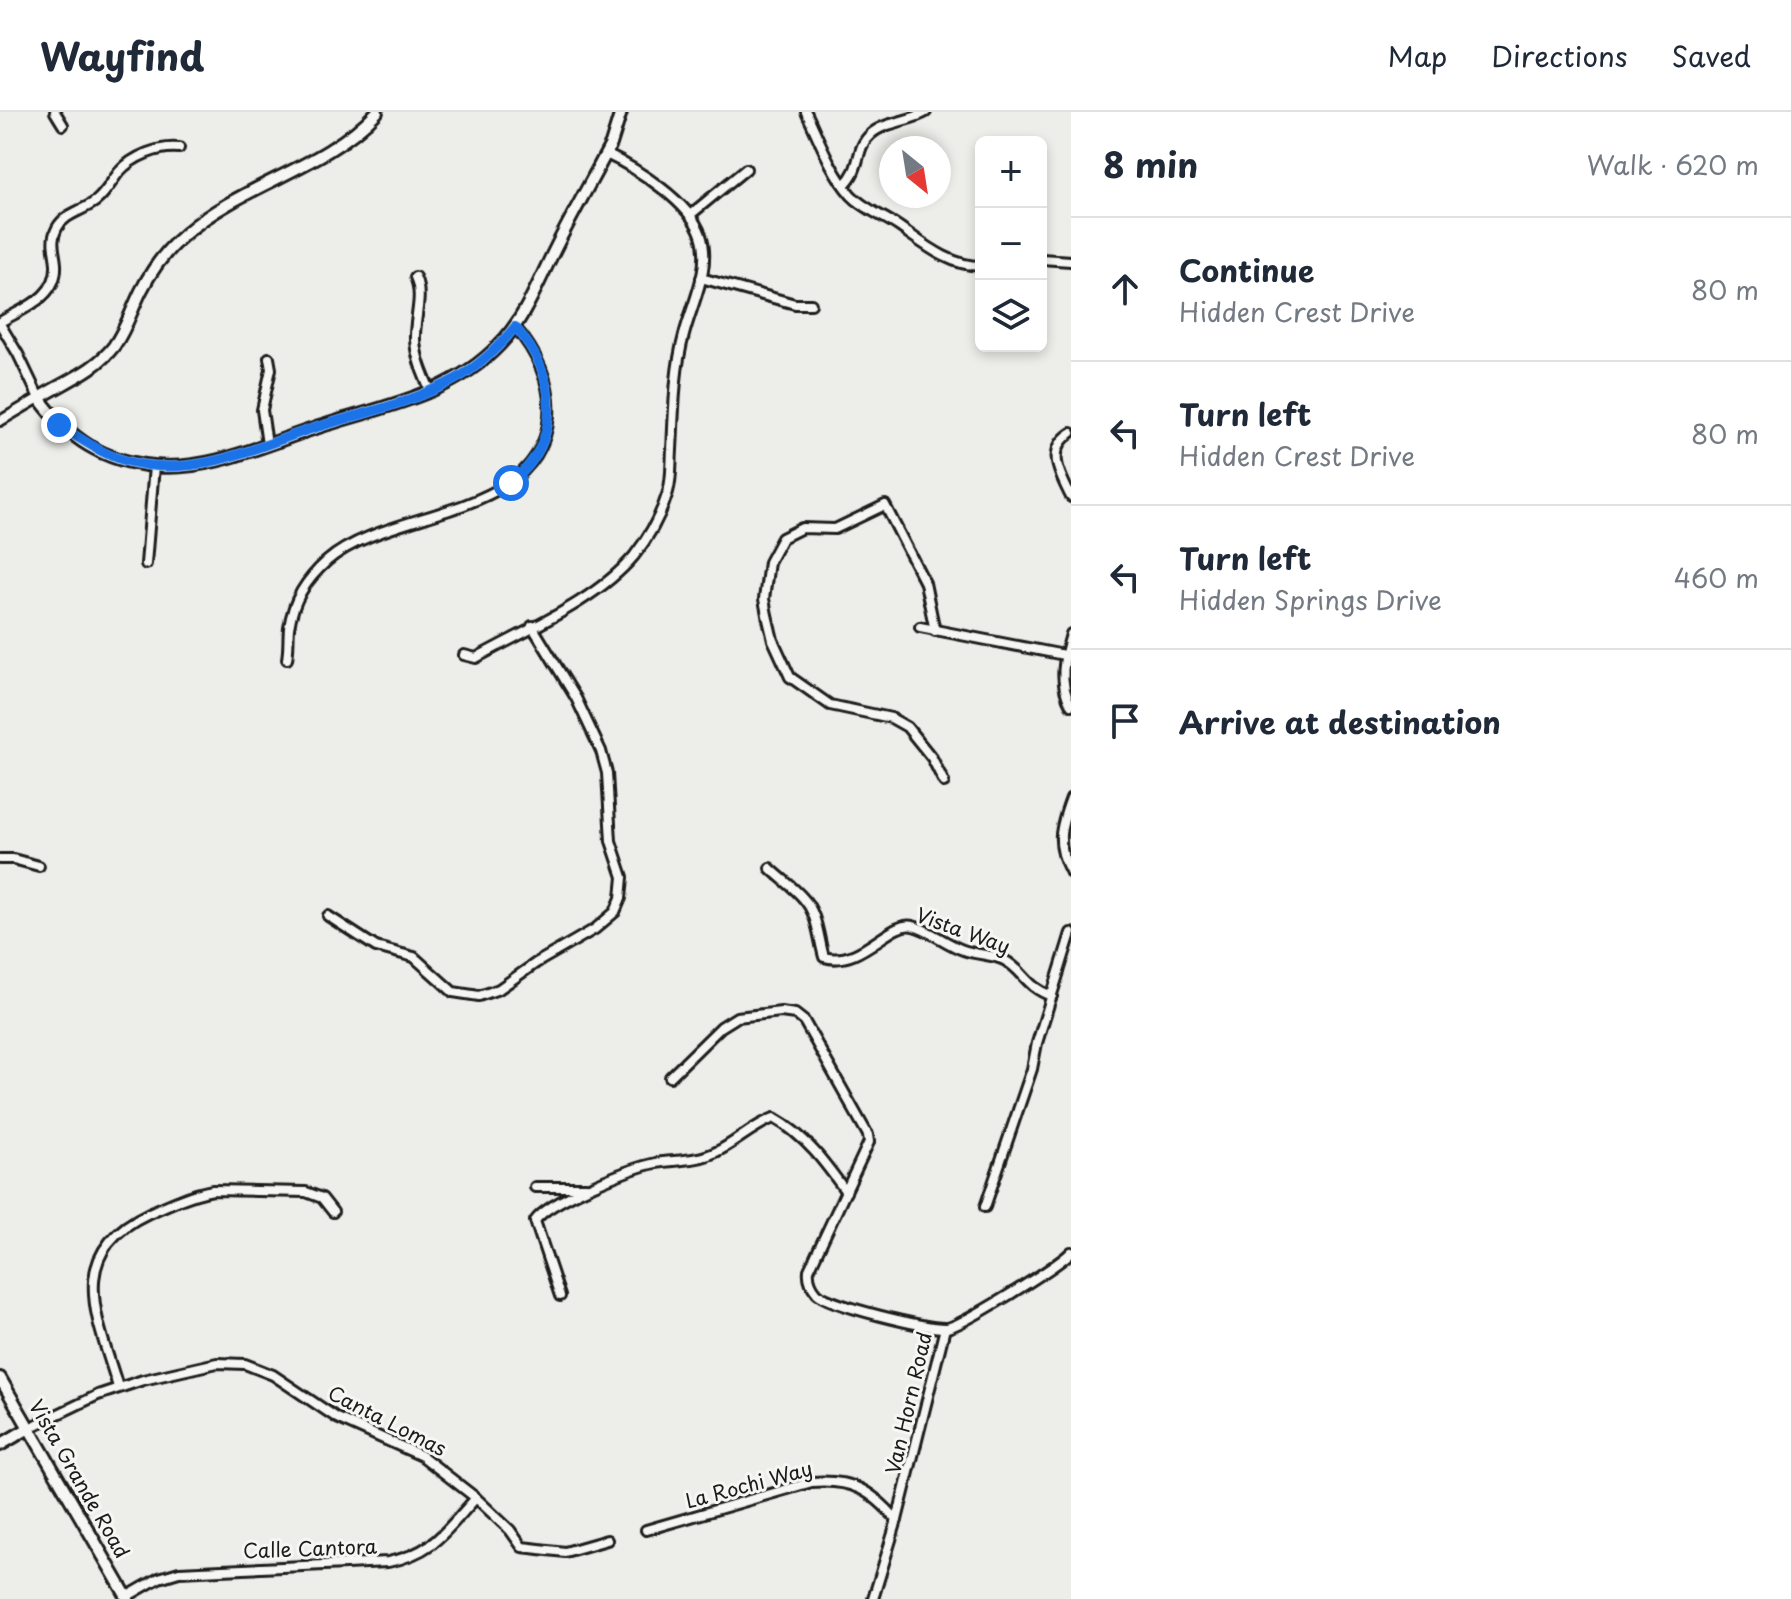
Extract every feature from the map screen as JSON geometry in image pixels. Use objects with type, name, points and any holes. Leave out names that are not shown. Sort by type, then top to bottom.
[{"type":"street","points":[[55,112],[63,125]]},
{"type":"street","points":[[0,421],[83,373],[113,347],[151,272],[184,234],[205,218],[341,143],[377,112]]},
{"type":"street","points":[[179,148],[166,147],[135,159],[119,172],[95,202],[66,217],[58,225],[53,240],[56,269],[50,288],[41,298],[0,323],[39,398],[59,425],[95,450],[127,462],[154,466],[202,464],[385,409],[473,368],[492,353],[515,327],[606,154],[621,112]]},
{"type":"street","points":[[806,112],[852,196],[871,212],[900,227],[934,251],[962,264],[975,265]]},
{"type":"street","points":[[844,185],[858,168],[861,147],[871,134],[885,125],[904,122],[926,112]]},
{"type":"street","points":[[464,655],[476,658],[577,602],[614,576],[633,556],[655,523],[669,488],[677,370],[683,337],[701,278],[704,246],[699,229],[690,215],[640,172],[606,154]]},
{"type":"street","points":[[690,215],[746,169]]},
{"type":"street","points":[[1047,259],[1071,261]]},
{"type":"street","points":[[415,277],[420,288],[415,342],[419,363],[430,390]]},
{"type":"street","points":[[701,278],[795,304],[811,304]]},
{"type":"street","points":[[287,659],[289,625],[296,598],[329,560],[372,535],[495,493],[519,477],[532,463],[545,438],[549,401],[535,355],[515,327]]},
{"type":"street","points":[[267,444],[262,410],[271,369],[269,358]]},
{"type":"street","points":[[1071,433],[1057,447],[1055,461],[1071,497]]},
{"type":"street","points":[[146,564],[154,466]]},
{"type":"street","points":[[935,631],[925,583],[885,505],[835,529],[802,528],[791,532],[782,538],[769,562],[764,599],[773,640],[790,677],[830,705],[891,718],[907,727],[932,758],[944,782]]},
{"type":"street","points":[[328,916],[376,947],[414,957],[453,992],[479,996],[499,989],[536,963],[595,929],[615,912],[621,898],[623,877],[611,841],[607,773],[601,751],[576,698],[532,626]]},
{"type":"street","points":[[920,627],[1066,660]]},
{"type":"street","points":[[1071,634],[1063,680],[1071,705]]},
{"type":"street","points":[[1071,798],[1060,836],[1062,857],[1071,873]]},
{"type":"street","points":[[0,859],[39,866]]},
{"type":"street","name":"Vista Way","points":[[770,868],[809,906],[815,916],[824,957],[836,961],[845,958],[865,950],[902,926],[912,925],[962,950],[1003,959],[1033,989],[1052,996]]},
{"type":"street","points":[[985,1207],[1032,1069],[1071,933]]},
{"type":"street","name":"Van Horn Road","points":[[670,1077],[721,1027],[737,1017],[781,1012],[795,1014],[804,1021],[868,1135],[868,1146],[809,1270],[811,1284],[817,1294],[904,1322],[945,1328],[897,1520],[873,1599]]},
{"type":"street","points":[[560,1296],[535,1221],[540,1213],[591,1187],[652,1164],[716,1153],[756,1126],[774,1118],[790,1127],[825,1163],[846,1192]]},
{"type":"street","points":[[535,1187],[591,1187]]},
{"type":"street","points":[[118,1387],[98,1321],[92,1282],[104,1248],[122,1228],[158,1209],[213,1190],[306,1192],[322,1198],[333,1212]]},
{"type":"street","points":[[945,1328],[970,1319],[1071,1252]]},
{"type":"street","name":"Canta Lomas","points":[[0,1445],[29,1428],[118,1387],[217,1363],[236,1363],[254,1366],[273,1375],[337,1418],[422,1456],[476,1498],[510,1530],[522,1547],[565,1552],[607,1540]]},
{"type":"street","name":"Vista Grande Road","points":[[0,1378],[127,1598]]},
{"type":"street","name":"La Rochi Way","points":[[646,1530],[812,1482],[826,1481],[855,1485],[878,1498],[897,1520]]},
{"type":"street","name":"Calle Cantora","points":[[127,1598],[159,1578],[179,1572],[388,1562],[408,1558],[432,1546],[476,1498]]},
{"type":"route","points":[[59,425],[95,450],[127,462],[163,467],[202,464],[385,409],[451,382],[484,360],[515,327],[527,340],[546,384],[549,419],[545,438],[532,463],[511,483]]}]
